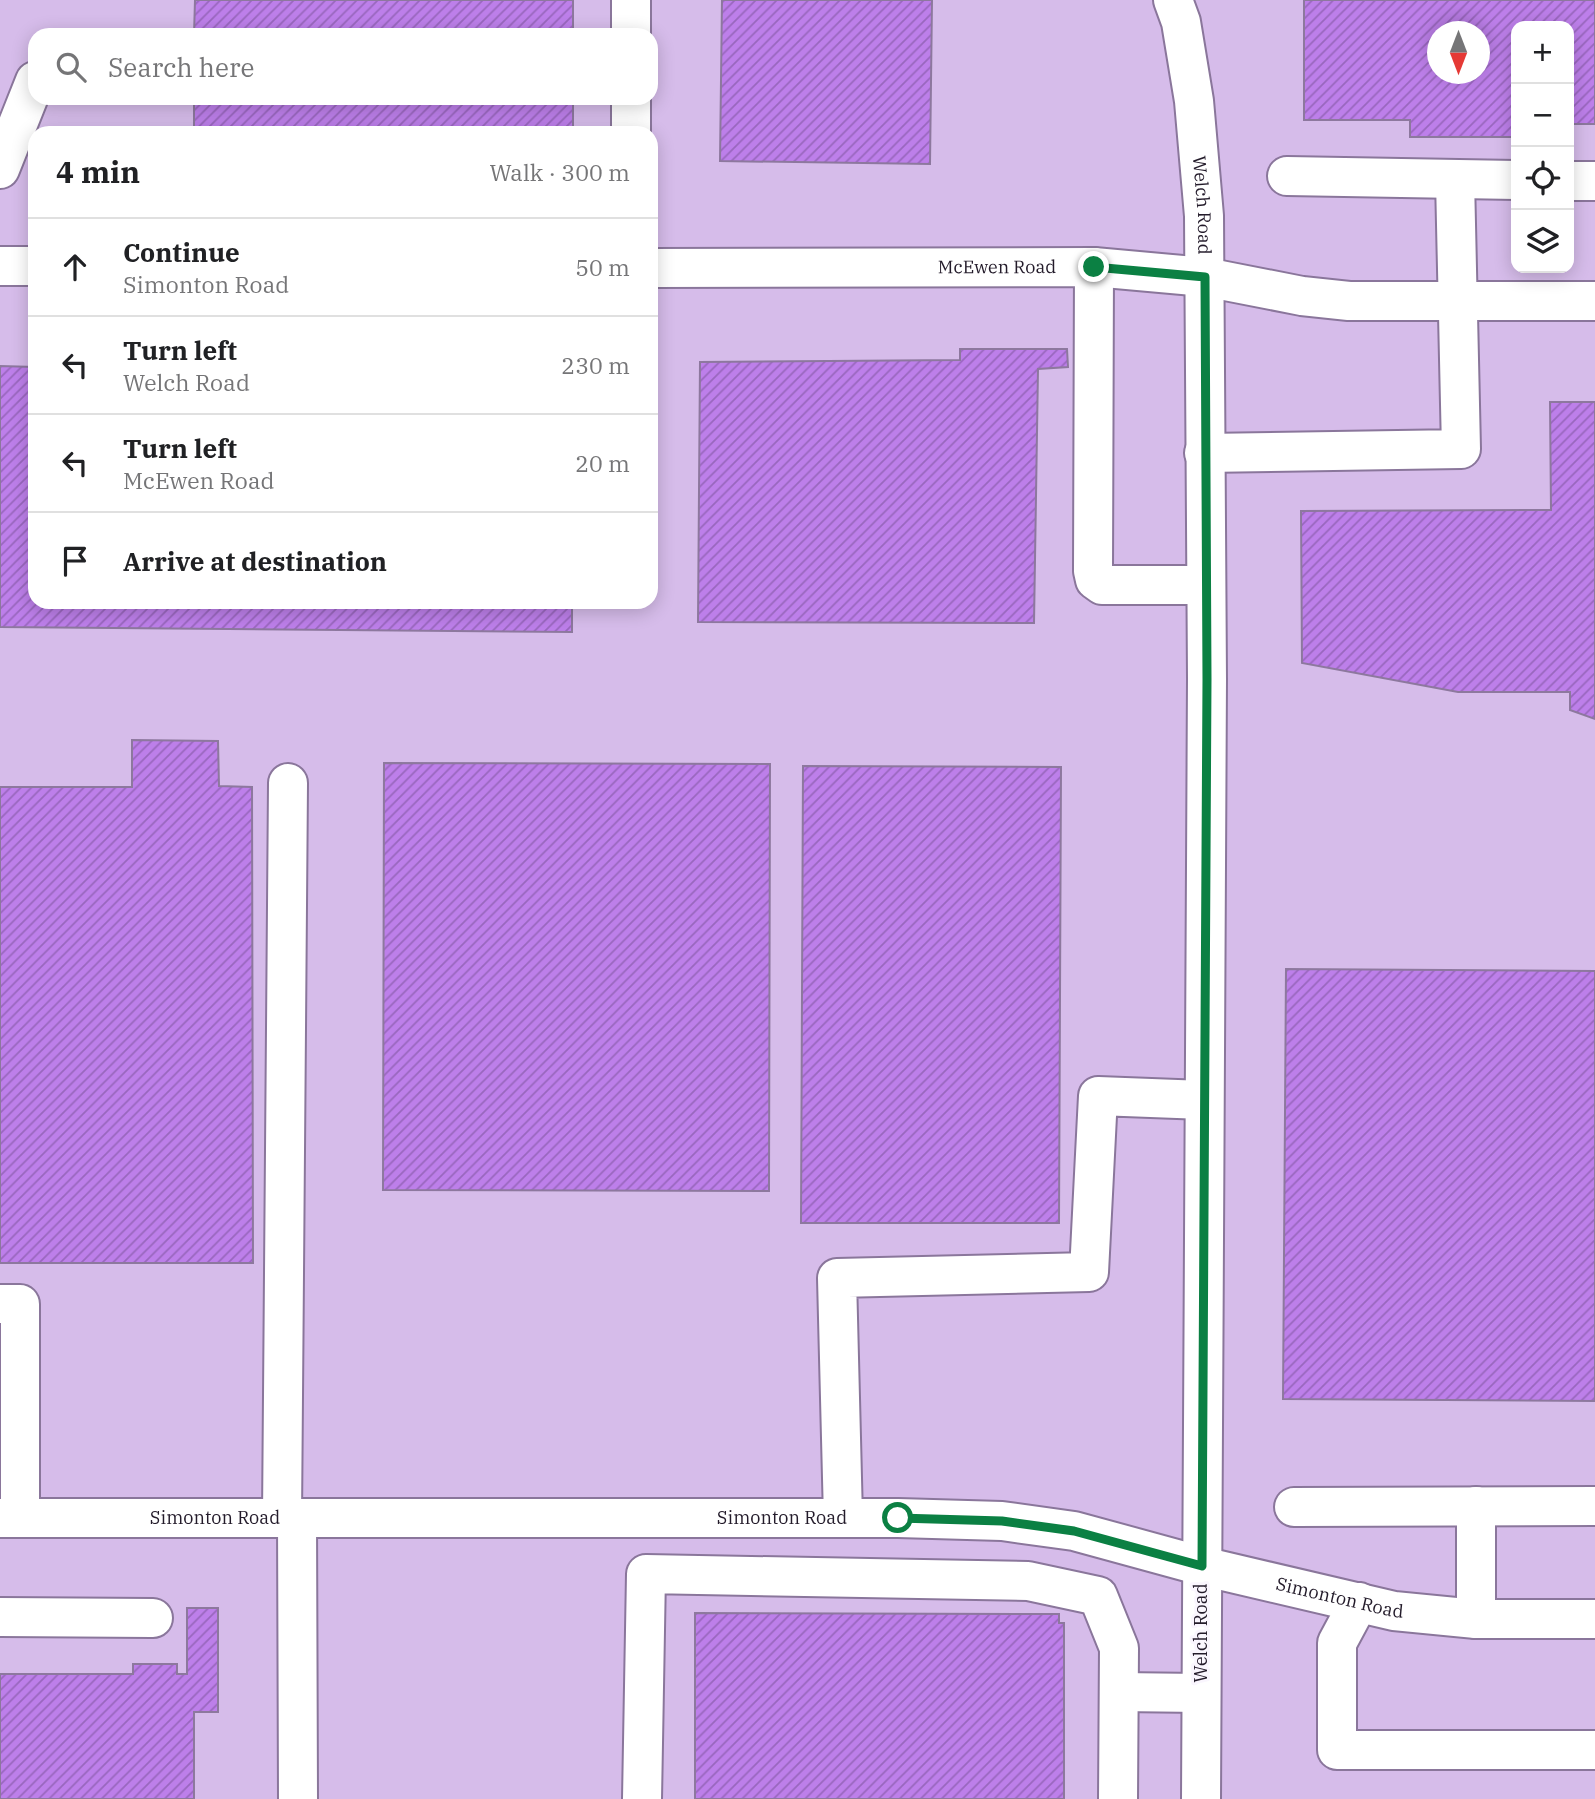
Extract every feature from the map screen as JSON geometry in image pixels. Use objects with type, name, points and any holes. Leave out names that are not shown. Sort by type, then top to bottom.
[{"type":"street","points":[[631,0],[631,28]]},
{"type":"street","name":"Welch Road","points":[[1173,0],[1181,22],[1194,101],[1204,216],[1205,277],[1201,1799]]},
{"type":"street","points":[[14,157],[28,105]]},
{"type":"street","points":[[631,105],[631,126]]},
{"type":"street","points":[[1287,176],[1511,180]]},
{"type":"street","points":[[1204,453],[1461,449],[1455,179]]},
{"type":"street","points":[[1574,181],[1595,181]]},
{"type":"street","points":[[0,266],[28,266]]},
{"type":"street","points":[[1094,267],[1095,580],[1102,585],[1206,585]]},
{"type":"street","name":"McEwen Road","points":[[658,268],[1094,267],[1205,277],[1302,296],[1349,301],[1595,301]]},
{"type":"street","points":[[288,783],[289,1518],[298,1799]]},
{"type":"street","points":[[843,1518],[837,1278],[1089,1272],[1098,1096],[1204,1100]]},
{"type":"street","points":[[0,1304],[20,1304],[10,1518]]},
{"type":"street","points":[[1476,1506],[1476,1619]]},
{"type":"street","points":[[1294,1507],[1595,1506]]},
{"type":"street","name":"Simonton Road","points":[[10,1518],[843,1518],[1002,1521],[1074,1531],[1202,1566],[1394,1611],[1476,1619],[1595,1619]]},
{"type":"street","points":[[642,1799],[648,1518]]},
{"type":"street","points":[[646,1574],[1028,1581],[1098,1596],[1119,1648],[1118,1799]]},
{"type":"street","points":[[1359,1601],[1337,1643],[1337,1750],[1595,1750]]},
{"type":"street","points":[[0,1618],[153,1618]]},
{"type":"street","points":[[1119,1692],[1201,1693]]},
{"type":"shaded area","points":[[0,0],[1595,0],[1595,1799],[0,1799]]},
{"type":"building","points":[[195,0],[573,0],[573,28],[194,28]]},
{"type":"building","points":[[722,0],[932,0],[930,164],[720,161]]},
{"type":"building","points":[[1304,0],[1595,0],[1595,124],[1574,124],[1574,21],[1511,21],[1511,137],[1410,137],[1410,120],[1304,120]]},
{"type":"building","points":[[194,105],[573,105],[573,126],[194,126]]},
{"type":"building","points":[[960,349],[1067,349],[1068,367],[1038,369],[1034,623],[698,622],[700,362],[960,360]]},
{"type":"building","points":[[0,366],[28,367],[28,609],[572,609],[572,632],[0,627]]},
{"type":"building","points":[[1550,402],[1595,402],[1595,719],[1570,710],[1570,692],[1458,692],[1302,663],[1301,511],[1551,510]]},
{"type":"building","points":[[132,740],[218,741],[219,786],[252,787],[253,1263],[0,1263],[0,787],[132,787]]},
{"type":"building","points":[[384,763],[770,764],[769,1191],[383,1190]]},
{"type":"building","points":[[803,766],[1061,767],[1059,1223],[801,1223]]},
{"type":"building","points":[[1286,969],[1595,971],[1595,1401],[1283,1399]]},
{"type":"building","points":[[187,1608],[218,1608],[218,1712],[194,1712],[194,1799],[0,1799],[0,1674],[133,1674],[133,1664],[177,1664],[177,1674],[187,1674]]},
{"type":"building","points":[[695,1613],[1059,1614],[1059,1623],[1064,1623],[1064,1799],[695,1799]]},
{"type":"route","points":[[898,1518],[1002,1521],[1074,1531],[1202,1566],[1207,679],[1205,277],[1094,267]]}]
